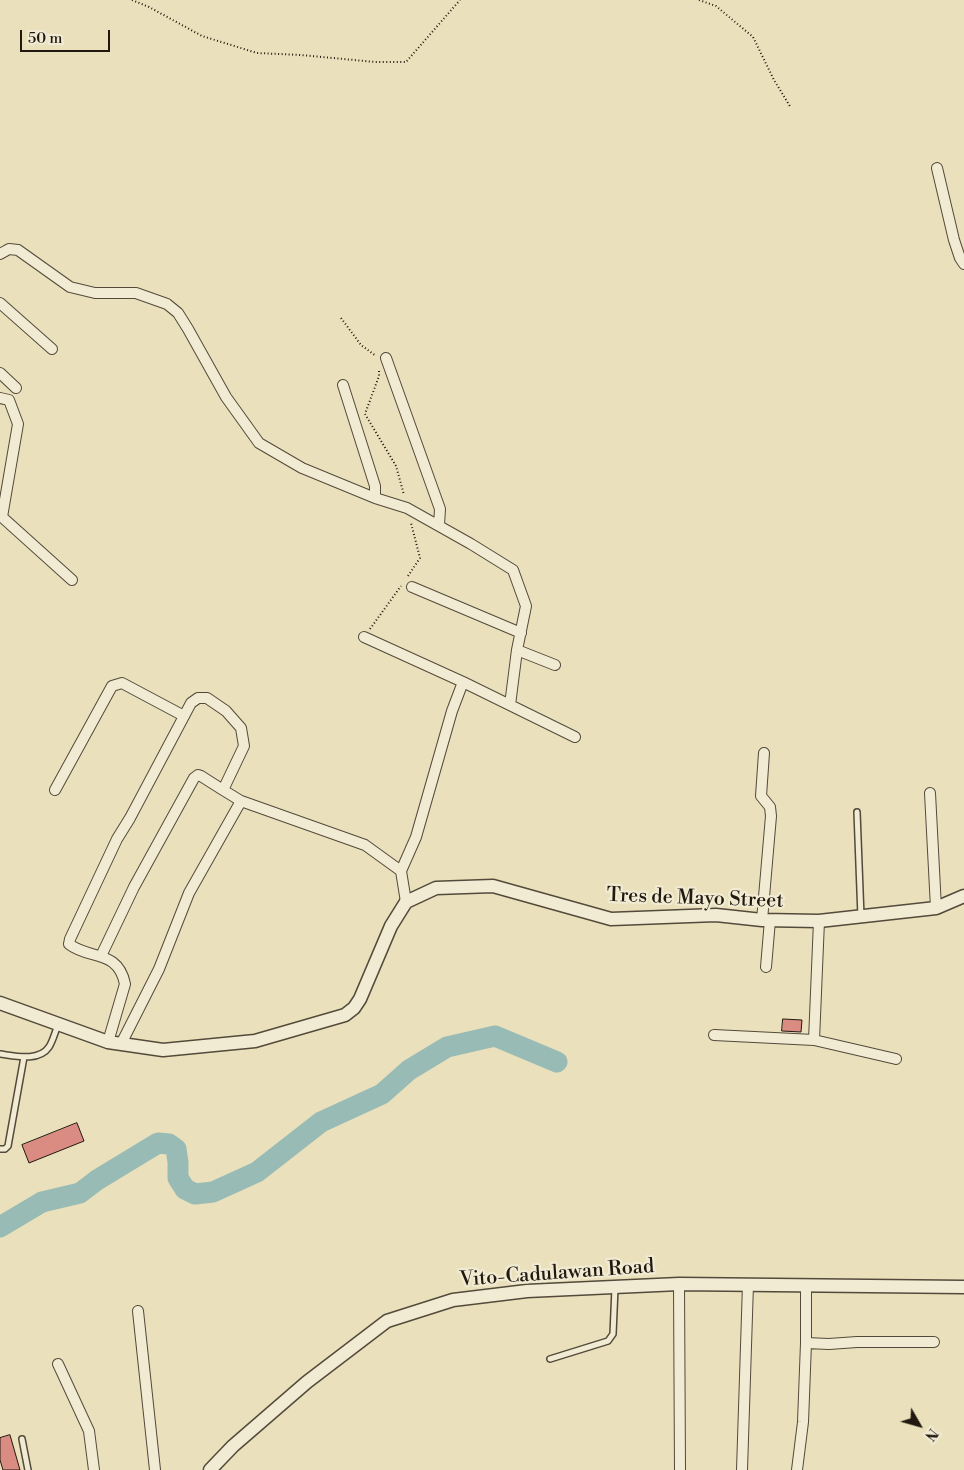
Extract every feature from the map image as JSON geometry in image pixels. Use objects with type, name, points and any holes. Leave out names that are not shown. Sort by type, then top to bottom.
[{"type":"street","points":[[937,168],[954,240],[964,264]]},
{"type":"street","points":[[0,254],[9,249],[18,250],[70,287],[95,293],[136,293],[167,304],[178,313],[226,397],[259,442],[302,468],[375,498],[408,508],[513,570],[526,606],[517,650],[510,706]]},
{"type":"street","points":[[0,303],[52,349]]},
{"type":"street","points":[[383,359],[440,509],[438,525]]},
{"type":"street","points":[[0,373],[16,388]]},
{"type":"street","points":[[343,385],[375,486],[375,498]]},
{"type":"street","points":[[0,398],[9,400],[18,424],[2,517],[72,580]]},
{"type":"street","points":[[412,587],[520,633]]},
{"type":"street","points":[[364,637],[463,682],[575,737]]},
{"type":"street","points":[[517,650],[556,665]]},
{"type":"street","points":[[0,1003],[108,1042],[163,1050],[255,1041],[345,1015],[354,1008],[360,999],[391,926],[406,902],[401,871],[416,837],[452,710],[463,682]]},
{"type":"street","points":[[55,790],[112,686],[115,684],[122,683],[184,716]]},
{"type":"street","points":[[108,1042],[125,984],[124,976],[117,966],[101,956],[71,946],[69,944],[70,939],[117,839],[191,703],[198,698],[207,698],[226,711],[241,728],[244,746],[223,790]]},
{"type":"street","points":[[764,753],[761,796],[770,807],[771,816],[766,920],[766,967]]},
{"type":"street","points":[[101,956],[134,887],[194,778],[198,775],[242,801],[365,845],[401,871]]},
{"type":"street","points":[[930,793],[936,908]]},
{"type":"street","points":[[121,1044],[159,969],[189,893],[242,801]]},
{"type":"street","name":"Tres de Mayo Street","points":[[406,902],[436,888],[493,886],[611,919],[716,915],[766,920],[819,921],[936,908],[964,896]]},
{"type":"street","points":[[814,1040],[819,921]]},
{"type":"street","points":[[714,1036],[814,1040],[896,1058]]},
{"type":"street","points":[[678,1284],[680,1470]]},
{"type":"street","name":"Vito-Cadulawan Road","points":[[210,1470],[233,1446],[307,1382],[387,1321],[453,1300],[527,1291],[678,1284],[964,1287]]},
{"type":"street","points":[[742,1470],[748,1284]]},
{"type":"street","points":[[797,1470],[803,1422],[806,1285]]},
{"type":"street","points":[[138,1311],[155,1470]]},
{"type":"street","points":[[806,1343],[934,1342]]},
{"type":"street","points":[[58,1364],[89,1430],[94,1470]]},
{"type":"lane","points":[[857,812],[861,917]]},
{"type":"lane","points":[[0,1054],[24,1057],[43,1053],[49,1047],[58,1025]]},
{"type":"lane","points":[[0,1149],[5,1149],[8,1146],[24,1057]]},
{"type":"lane","points":[[550,1359],[608,1342],[611,1339],[614,1334],[616,1287]]},
{"type":"lane","points":[[22,1439],[28,1470]]},
{"type":"path","points":[[132,0],[149,7],[202,36],[258,53],[375,62],[406,62],[460,0]]},
{"type":"path","points":[[699,0],[716,6],[753,38],[774,80],[791,108]]},
{"type":"path","points":[[341,318],[362,345],[383,359]]},
{"type":"path","points":[[364,637],[420,558],[396,466],[365,414],[379,368]]},
{"type":"building","points":[[783,1019],[802,1020],[801,1032],[782,1031]]},
{"type":"building","points":[[77,1123],[84,1141],[29,1163],[22,1145]]},
{"type":"building","points":[[10,1435],[20,1470],[3,1470],[0,1460],[0,1438]]},
{"type":"waterway","points":[[0,1227],[42,1202],[80,1193],[97,1180],[158,1143],[169,1144],[176,1149],[178,1178],[185,1189],[195,1194],[213,1192],[257,1172],[321,1122],[382,1094],[409,1070],[447,1047],[495,1036],[557,1062]]}]
